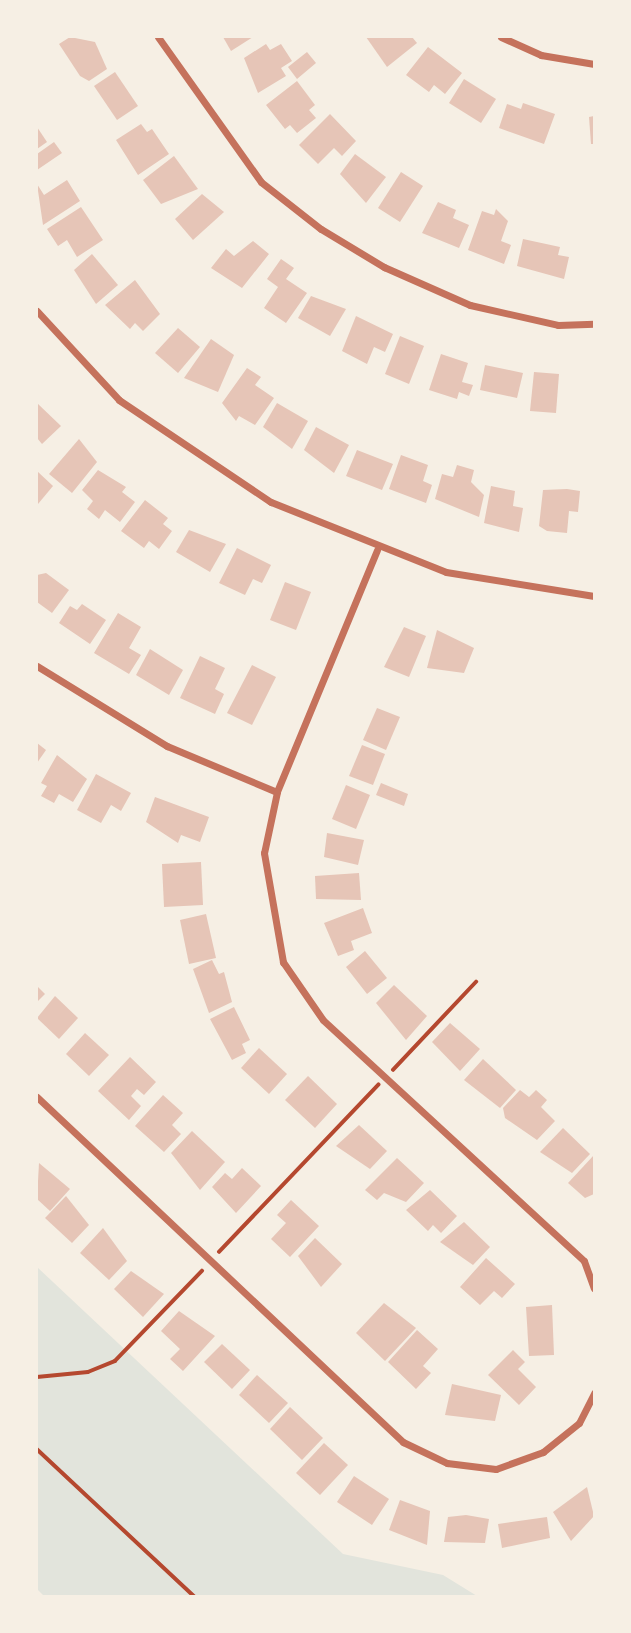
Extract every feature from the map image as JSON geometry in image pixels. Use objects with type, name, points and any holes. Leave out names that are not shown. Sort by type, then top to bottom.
[{"type":"street","points":[[158,37],[261,181],[321,229],[384,267],[470,304],[558,325],[594,324]]},
{"type":"street","points":[[501,37],[541,55],[594,64]]},
{"type":"street","points":[[37,311],[119,400],[208,464],[271,502],[377,550],[446,572],[594,596]]},
{"type":"street","points":[[377,550],[277,792],[264,853],[283,962],[323,1020],[584,1261],[594,1288]]},
{"type":"street","points":[[37,666],[167,746],[277,792]]},
{"type":"street","points":[[37,1097],[403,1442],[447,1463],[496,1469],[543,1452],[579,1423],[594,1393]]},
{"type":"path","points":[[37,1377],[88,1372],[115,1361],[476,982]]},
{"type":"path","points":[[37,1449],[194,1596]]},
{"type":"shaded area","points":[[37,1267],[343,1554],[443,1575],[477,1596],[44,1596],[37,1589]]},
{"type":"building","points":[[70,37],[95,42],[107,69],[89,81],[80,76],[59,44]]},
{"type":"building","points":[[223,37],[253,37],[231,51]]},
{"type":"building","points":[[366,37],[412,37],[417,43],[387,67]]},
{"type":"building","points":[[266,44],[270,50],[281,44],[292,61],[281,68],[286,76],[258,93],[244,58]]},
{"type":"building","points":[[428,47],[462,73],[445,94],[434,85],[429,92],[406,75]]},
{"type":"building","points":[[307,52],[316,63],[297,79],[288,67]]},
{"type":"building","points":[[115,72],[138,106],[117,120],[94,86]]},
{"type":"building","points":[[464,79],[496,99],[481,123],[449,103]]},
{"type":"building","points":[[297,81],[315,105],[309,110],[316,118],[297,133],[290,125],[285,129],[266,105]]},
{"type":"building","points":[[523,103],[555,114],[544,144],[499,128],[507,104],[521,109]]},
{"type":"building","points":[[330,114],[356,141],[342,156],[334,148],[318,164],[299,145]]},
{"type":"building","points":[[594,116],[594,144],[591,144],[589,117]]},
{"type":"building","points":[[141,124],[147,132],[152,129],[169,154],[138,175],[116,140]]},
{"type":"building","points":[[37,127],[47,142],[37,149]]},
{"type":"building","points":[[54,142],[62,153],[37,170],[37,154]]},
{"type":"building","points":[[355,154],[386,177],[366,203],[340,174]]},
{"type":"building","points":[[174,156],[198,189],[161,204],[143,180]]},
{"type":"building","points":[[401,172],[423,186],[400,222],[378,208]]},
{"type":"building","points":[[67,180],[80,201],[43,225],[37,184],[44,195]]},
{"type":"building","points":[[202,194],[224,212],[193,240],[175,219]]},
{"type":"building","points":[[438,202],[456,210],[453,218],[469,225],[459,248],[422,233]]},
{"type":"building","points":[[81,207],[103,240],[77,257],[67,240],[58,246],[47,229]]},
{"type":"building","points":[[496,209],[508,221],[501,241],[511,245],[504,264],[468,250],[482,211],[494,215]]},
{"type":"building","points":[[523,239],[560,247],[558,255],[569,257],[564,279],[517,266]]},
{"type":"building","points":[[253,241],[269,254],[242,288],[211,268],[226,249],[234,256]]},
{"type":"building","points":[[92,254],[118,285],[96,304],[74,270]]},
{"type":"building","points":[[281,259],[294,268],[286,279],[307,293],[286,323],[264,308],[278,287],[267,279]]},
{"type":"building","points":[[135,280],[160,314],[143,331],[135,323],[130,329],[105,305]]},
{"type":"building","points":[[311,296],[346,309],[330,336],[298,318]]},
{"type":"building","points":[[356,316],[393,334],[385,352],[374,347],[367,364],[342,351]]},
{"type":"building","points":[[178,328],[200,347],[178,373],[155,353]]},
{"type":"building","points":[[400,336],[424,346],[409,384],[385,374]]},
{"type":"building","points":[[211,339],[234,355],[218,392],[184,378]]},
{"type":"building","points":[[441,354],[468,363],[462,382],[473,385],[469,396],[459,392],[457,399],[429,390]]},
{"type":"building","points":[[485,365],[523,373],[517,398],[480,390]]},
{"type":"building","points":[[247,368],[261,377],[255,385],[274,398],[255,425],[239,416],[236,421],[222,403]]},
{"type":"building","points":[[534,372],[559,374],[556,413],[530,411]]},
{"type":"building","points":[[37,403],[61,426],[42,444],[37,438]]},
{"type":"building","points":[[277,403],[308,421],[292,449],[263,427]]},
{"type":"building","points":[[316,427],[349,445],[334,473],[304,450]]},
{"type":"building","points":[[79,439],[97,462],[72,493],[49,474]]},
{"type":"building","points":[[357,450],[393,464],[382,490],[346,476]]},
{"type":"building","points":[[401,455],[428,465],[423,481],[432,485],[426,503],[389,489]]},
{"type":"building","points":[[457,465],[474,470],[471,482],[484,495],[479,517],[435,499],[442,474],[453,477]]},
{"type":"building","points":[[98,470],[126,487],[122,492],[135,502],[120,522],[105,510],[99,519],[87,509],[93,501],[82,490]]},
{"type":"building","points":[[37,471],[53,486],[38,504],[37,502]]},
{"type":"building","points":[[491,486],[515,491],[513,506],[523,508],[519,532],[484,523]]},
{"type":"building","points":[[543,490],[580,491],[578,512],[569,511],[567,533],[547,531],[539,526]]},
{"type":"building","points":[[145,500],[168,518],[163,524],[172,531],[159,549],[149,541],[144,548],[121,531]]},
{"type":"building","points":[[189,530],[226,544],[210,572],[176,552]]},
{"type":"building","points":[[237,548],[271,565],[262,583],[253,579],[245,595],[219,583]]},
{"type":"building","points":[[46,573],[69,590],[52,613],[37,602],[37,575]]},
{"type":"building","points":[[285,582],[311,592],[296,630],[270,620]]},
{"type":"building","points":[[82,604],[106,620],[90,644],[59,623],[70,606],[77,610]]},
{"type":"building","points":[[118,613],[141,627],[129,648],[141,655],[129,674],[94,653]]},
{"type":"building","points":[[404,627],[426,636],[409,677],[384,667]]},
{"type":"building","points":[[437,630],[474,648],[464,673],[427,668]]},
{"type":"building","points":[[150,649],[183,670],[169,695],[136,675]]},
{"type":"building","points":[[200,656],[225,668],[215,689],[224,694],[215,714],[180,698]]},
{"type":"building","points":[[252,665],[276,677],[252,725],[227,713]]},
{"type":"building","points":[[377,708],[400,717],[386,750],[363,740]]},
{"type":"building","points":[[37,743],[46,750],[37,763]]},
{"type":"building","points":[[362,745],[385,754],[373,785],[349,776]]},
{"type":"building","points":[[57,755],[87,779],[73,802],[59,794],[54,803],[41,796],[47,786],[41,783]]},
{"type":"building","points":[[96,774],[131,793],[121,811],[111,805],[101,823],[77,810]]},
{"type":"building","points":[[381,783],[408,794],[404,806],[376,795]]},
{"type":"building","points":[[346,785],[370,795],[356,829],[332,819]]},
{"type":"building","points":[[155,797],[209,817],[200,842],[181,835],[178,843],[146,822]]},
{"type":"building","points":[[327,833],[364,840],[358,865],[324,857]]},
{"type":"building","points":[[201,862],[203,905],[164,907],[162,864]]},
{"type":"building","points":[[359,873],[361,900],[316,899],[315,876]]},
{"type":"building","points":[[363,908],[372,933],[351,941],[354,950],[338,956],[324,923]]},
{"type":"building","points":[[206,914],[216,958],[189,964],[180,920]]},
{"type":"building","points":[[365,951],[387,978],[367,994],[346,967]]},
{"type":"building","points":[[212,960],[219,974],[224,972],[232,1002],[209,1013],[193,969]]},
{"type":"building","points":[[394,985],[427,1016],[406,1040],[376,1003]]},
{"type":"building","points":[[37,986],[45,994],[37,1002]]},
{"type":"building","points":[[55,996],[78,1018],[59,1039],[37,1018]]},
{"type":"building","points":[[234,1007],[250,1040],[242,1044],[246,1053],[232,1060],[210,1019]]},
{"type":"building","points":[[450,1023],[480,1049],[460,1071],[432,1042]]},
{"type":"building","points":[[85,1033],[109,1055],[89,1076],[66,1054]]},
{"type":"building","points":[[259,1048],[287,1074],[269,1094],[241,1068]]},
{"type":"building","points":[[130,1057],[156,1082],[144,1095],[137,1089],[131,1096],[141,1106],[129,1120],[98,1091]]},
{"type":"building","points":[[483,1059],[516,1090],[500,1108],[464,1080]]},
{"type":"building","points":[[308,1076],[337,1104],[315,1128],[285,1100]]},
{"type":"building","points":[[520,1090],[529,1097],[536,1090],[547,1100],[541,1107],[555,1121],[537,1140],[505,1118],[503,1108]]},
{"type":"building","points":[[163,1095],[183,1113],[172,1125],[181,1134],[164,1152],[135,1126]]},
{"type":"building","points":[[359,1125],[387,1151],[370,1169],[336,1146]]},
{"type":"building","points":[[563,1128],[590,1154],[572,1173],[540,1152]]},
{"type":"building","points":[[192,1131],[225,1162],[200,1190],[171,1153]]},
{"type":"building","points":[[594,1155],[594,1194],[585,1198],[568,1183]]},
{"type":"building","points":[[397,1158],[424,1183],[406,1202],[384,1193],[377,1200],[365,1190]]},
{"type":"building","points":[[39,1163],[70,1189],[50,1211],[37,1199]]},
{"type":"building","points":[[242,1168],[261,1186],[236,1213],[212,1187],[225,1173],[232,1179]]},
{"type":"building","points":[[430,1190],[457,1216],[441,1233],[433,1225],[428,1231],[406,1210]]},
{"type":"building","points":[[66,1196],[89,1225],[72,1243],[45,1218]]},
{"type":"building","points":[[291,1200],[319,1226],[290,1257],[271,1239],[286,1223],[277,1215]]},
{"type":"building","points":[[464,1222],[490,1247],[473,1265],[440,1242]]},
{"type":"building","points":[[103,1228],[127,1261],[109,1280],[80,1253]]},
{"type":"building","points":[[315,1238],[342,1264],[321,1287],[298,1256]]},
{"type":"building","points":[[486,1258],[515,1284],[502,1298],[494,1291],[480,1305],[460,1287]]},
{"type":"building","points":[[131,1271],[164,1294],[143,1317],[114,1289]]},
{"type":"building","points":[[384,1303],[416,1328],[385,1361],[356,1333]]},
{"type":"building","points":[[552,1305],[554,1355],[529,1356],[526,1307]]},
{"type":"building","points":[[179,1311],[215,1336],[183,1371],[170,1359],[180,1349],[161,1331]]},
{"type":"building","points":[[417,1330],[438,1349],[423,1366],[431,1373],[416,1389],[388,1362]]},
{"type":"building","points":[[222,1344],[250,1370],[232,1389],[204,1362]]},
{"type":"building","points":[[513,1350],[525,1362],[518,1369],[536,1387],[519,1405],[488,1375]]},
{"type":"building","points":[[257,1375],[288,1403],[269,1423],[239,1395]]},
{"type":"building","points":[[452,1384],[501,1395],[495,1421],[445,1415]]},
{"type":"building","points":[[290,1407],[323,1438],[302,1460],[270,1429]]},
{"type":"building","points":[[324,1443],[348,1465],[320,1495],[296,1473]]},
{"type":"building","points":[[354,1476],[389,1499],[372,1525],[337,1502]]},
{"type":"building","points":[[587,1487],[594,1516],[571,1541],[553,1512]]},
{"type":"building","points":[[400,1500],[430,1511],[427,1545],[389,1530]]},
{"type":"building","points":[[466,1515],[489,1519],[485,1543],[444,1542],[448,1517]]},
{"type":"building","points":[[547,1517],[550,1538],[502,1548],[498,1524]]}]
